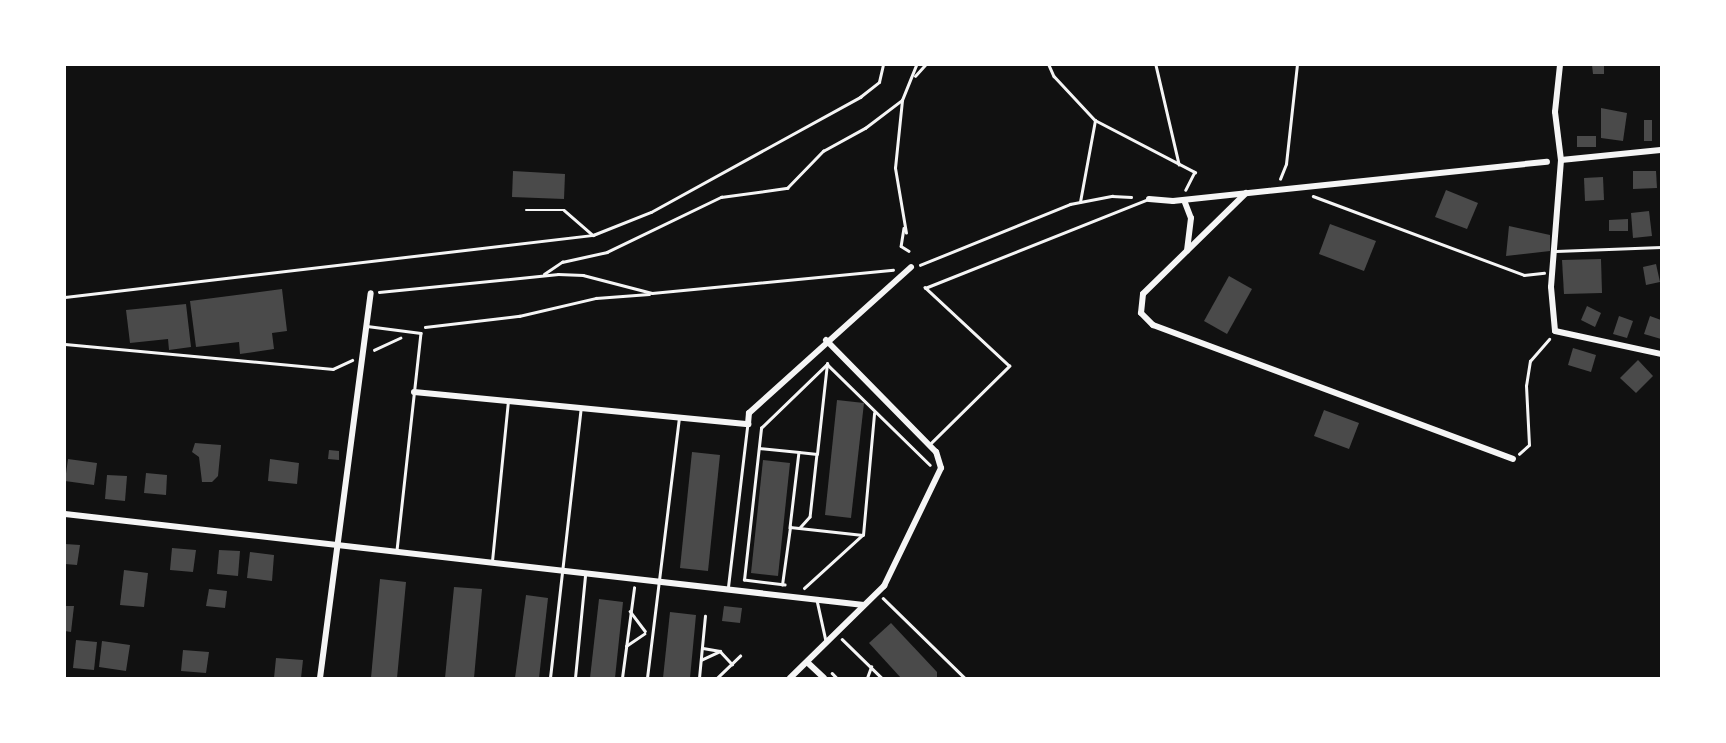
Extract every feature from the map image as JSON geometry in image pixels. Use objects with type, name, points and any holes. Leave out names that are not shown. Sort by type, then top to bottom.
[{"type":"street","points":[[1560,65],[1555,112],[1561,160],[1552,272],[1555,331],[1661,354]]},
{"type":"street","points":[[1561,160],[1661,150]]},
{"type":"street","points":[[1149,199],[1184,200],[1547,162]]},
{"type":"street","points":[[1246,192],[1143,294],[1141,313],[1153,325],[1513,459]]},
{"type":"street","points":[[1184,200],[1191,218],[1187,251]]},
{"type":"street","points":[[414,392],[748,424],[749,413],[826,340],[911,267]]},
{"type":"street","points":[[320,678],[371,293]]},
{"type":"street","points":[[790,678],[829,643],[884,586],[941,468],[929,444],[826,340]]},
{"type":"street","points":[[65,514],[492,561],[864,606]]},
{"type":"street","points":[[807,662],[824,678]]},
{"type":"lane","points":[[65,297],[593,235],[651,212],[860,97],[879,82],[883,65]]},
{"type":"lane","points":[[929,444],[1009,366],[925,288],[1149,199]]},
{"type":"lane","points":[[526,210],[564,209],[593,235]]},
{"type":"lane","points":[[1553,251],[1661,247]]},
{"type":"lane","points":[[367,326],[421,333],[397,551]]},
{"type":"lane","points":[[492,561],[508,401]]},
{"type":"lane","points":[[550,678],[581,408]]},
{"type":"lane","points":[[647,678],[678,418]]},
{"type":"lane","points":[[728,590],[748,424]]},
{"type":"lane","points":[[575,678],[585,573]]},
{"type":"lane","points":[[817,600],[829,643]]},
{"type":"path","points":[[906,233],[895,167],[902,100],[916,65]]},
{"type":"path","points":[[913,78],[925,65]]},
{"type":"path","points":[[1049,65],[1054,76],[1096,120],[1195,172],[1190,186],[1173,201]]},
{"type":"path","points":[[1156,65],[1179,164]]},
{"type":"path","points":[[1276,189],[1286,164],[1297,65]]},
{"type":"path","points":[[542,276],[562,262],[607,252],[721,197],[787,188],[823,151],[865,128],[902,100]]},
{"type":"path","points":[[1080,202],[1096,120]]},
{"type":"path","points":[[1291,188],[1524,275],[1552,272]]},
{"type":"path","points":[[420,329],[432,323],[519,316],[596,298],[929,264],[1080,202],[1112,196],[1149,199]]},
{"type":"path","points":[[905,228],[901,246],[909,251]]},
{"type":"path","points":[[371,293],[542,276],[583,275],[652,293]]},
{"type":"path","points":[[1513,459],[1529,445],[1526,386],[1530,361],[1555,331]]},
{"type":"path","points":[[65,344],[333,369],[409,334]]},
{"type":"path","points":[[828,364],[933,468]]},
{"type":"path","points":[[828,364],[761,428],[744,580],[807,588],[863,535],[874,411]]},
{"type":"path","points":[[800,528],[810,517],[828,364]]},
{"type":"path","points":[[759,447],[817,454]]},
{"type":"path","points":[[782,585],[799,452]]},
{"type":"path","points":[[790,527],[863,535]]},
{"type":"path","points":[[622,678],[635,579]]},
{"type":"path","points":[[873,605],[882,597],[965,678]]},
{"type":"path","points":[[630,611],[652,639]]},
{"type":"path","points":[[699,678],[705,616]]},
{"type":"path","points":[[829,643],[848,628]]},
{"type":"path","points":[[626,646],[646,633]]},
{"type":"path","points":[[840,636],[882,678]]},
{"type":"path","points":[[702,648],[720,651],[732,664]]},
{"type":"path","points":[[701,661],[720,651]]},
{"type":"path","points":[[717,678],[740,656]]},
{"type":"path","points":[[867,678],[871,667]]},
{"type":"path","points":[[828,670],[837,678]]},
{"type":"building","points":[[1592,65],[1604,65],[1604,74],[1593,74]]},
{"type":"building","points":[[1601,108],[1627,113],[1623,141],[1601,138]]},
{"type":"building","points":[[1644,120],[1652,120],[1652,141],[1644,141]]},
{"type":"building","points":[[1577,136],[1596,136],[1596,147],[1577,147]]},
{"type":"building","points":[[513,171],[565,174],[564,199],[512,197]]},
{"type":"building","points":[[1633,171],[1656,171],[1657,188],[1633,189]]},
{"type":"building","points":[[1603,177],[1604,200],[1585,201],[1584,178]]},
{"type":"building","points":[[1446,190],[1478,203],[1467,229],[1435,217]]},
{"type":"building","points":[[1649,211],[1652,236],[1633,238],[1631,213]]},
{"type":"building","points":[[1628,219],[1628,231],[1609,231],[1609,220]]},
{"type":"building","points":[[1330,224],[1376,241],[1364,271],[1319,254]]},
{"type":"building","points":[[1509,226],[1550,235],[1550,251],[1506,256]]},
{"type":"building","points":[[1601,259],[1602,293],[1564,294],[1562,260]]},
{"type":"building","points":[[1656,264],[1660,282],[1646,285],[1643,267]]},
{"type":"building","points":[[1229,276],[1252,289],[1227,334],[1204,321]]},
{"type":"building","points":[[282,289],[287,331],[272,333],[274,349],[240,354],[239,342],[196,347],[190,301]]},
{"type":"building","points":[[186,304],[191,347],[169,350],[168,339],[130,343],[126,310]]},
{"type":"building","points":[[1587,306],[1601,313],[1595,327],[1581,320]]},
{"type":"building","points":[[1619,316],[1633,321],[1627,338],[1613,334]]},
{"type":"building","points":[[1650,316],[1661,320],[1661,339],[1644,334]]},
{"type":"building","points":[[1573,348],[1596,355],[1591,372],[1568,365]]},
{"type":"building","points":[[1638,360],[1653,376],[1636,393],[1620,378]]},
{"type":"building","points":[[837,400],[864,403],[851,518],[825,515]]},
{"type":"building","points":[[1324,410],[1359,423],[1349,449],[1314,436]]},
{"type":"building","points":[[195,443],[221,445],[218,476],[212,482],[202,482],[199,457],[192,452]]},
{"type":"building","points":[[329,450],[339,451],[339,460],[328,459]]},
{"type":"building","points":[[692,452],[720,455],[708,571],[680,568]]},
{"type":"building","points":[[68,459],[97,463],[94,485],[65,481]]},
{"type":"building","points":[[270,459],[299,463],[297,484],[268,481]]},
{"type":"building","points":[[763,460],[790,463],[778,576],[751,573]]},
{"type":"building","points":[[146,473],[167,475],[166,495],[144,493]]},
{"type":"building","points":[[107,475],[127,476],[125,501],[105,499]]},
{"type":"building","points":[[65,544],[80,545],[77,565],[65,564]]},
{"type":"building","points":[[172,548],[196,550],[193,572],[170,570]]},
{"type":"building","points":[[219,550],[240,551],[238,576],[217,574]]},
{"type":"building","points":[[250,552],[274,555],[272,581],[247,578]]},
{"type":"building","points":[[124,570],[148,573],[144,607],[120,605]]},
{"type":"building","points":[[380,579],[406,582],[397,678],[371,678]]},
{"type":"building","points":[[454,587],[482,589],[474,678],[445,678]]},
{"type":"building","points":[[209,589],[227,591],[225,608],[206,606]]},
{"type":"building","points":[[526,595],[548,598],[539,678],[515,678]]},
{"type":"building","points":[[599,599],[623,602],[615,678],[590,678]]},
{"type":"building","points":[[65,606],[74,606],[71,632],[65,631]]},
{"type":"building","points":[[724,606],[742,608],[740,623],[722,621]]},
{"type":"building","points":[[670,612],[696,615],[690,678],[663,678]]},
{"type":"building","points":[[891,623],[937,672],[937,678],[901,678],[869,643]]},
{"type":"building","points":[[76,640],[97,642],[94,670],[73,668]]},
{"type":"building","points":[[102,641],[130,645],[126,671],[99,667]]},
{"type":"building","points":[[183,650],[209,652],[206,673],[181,671]]},
{"type":"building","points":[[276,658],[303,660],[301,678],[274,678]]}]
